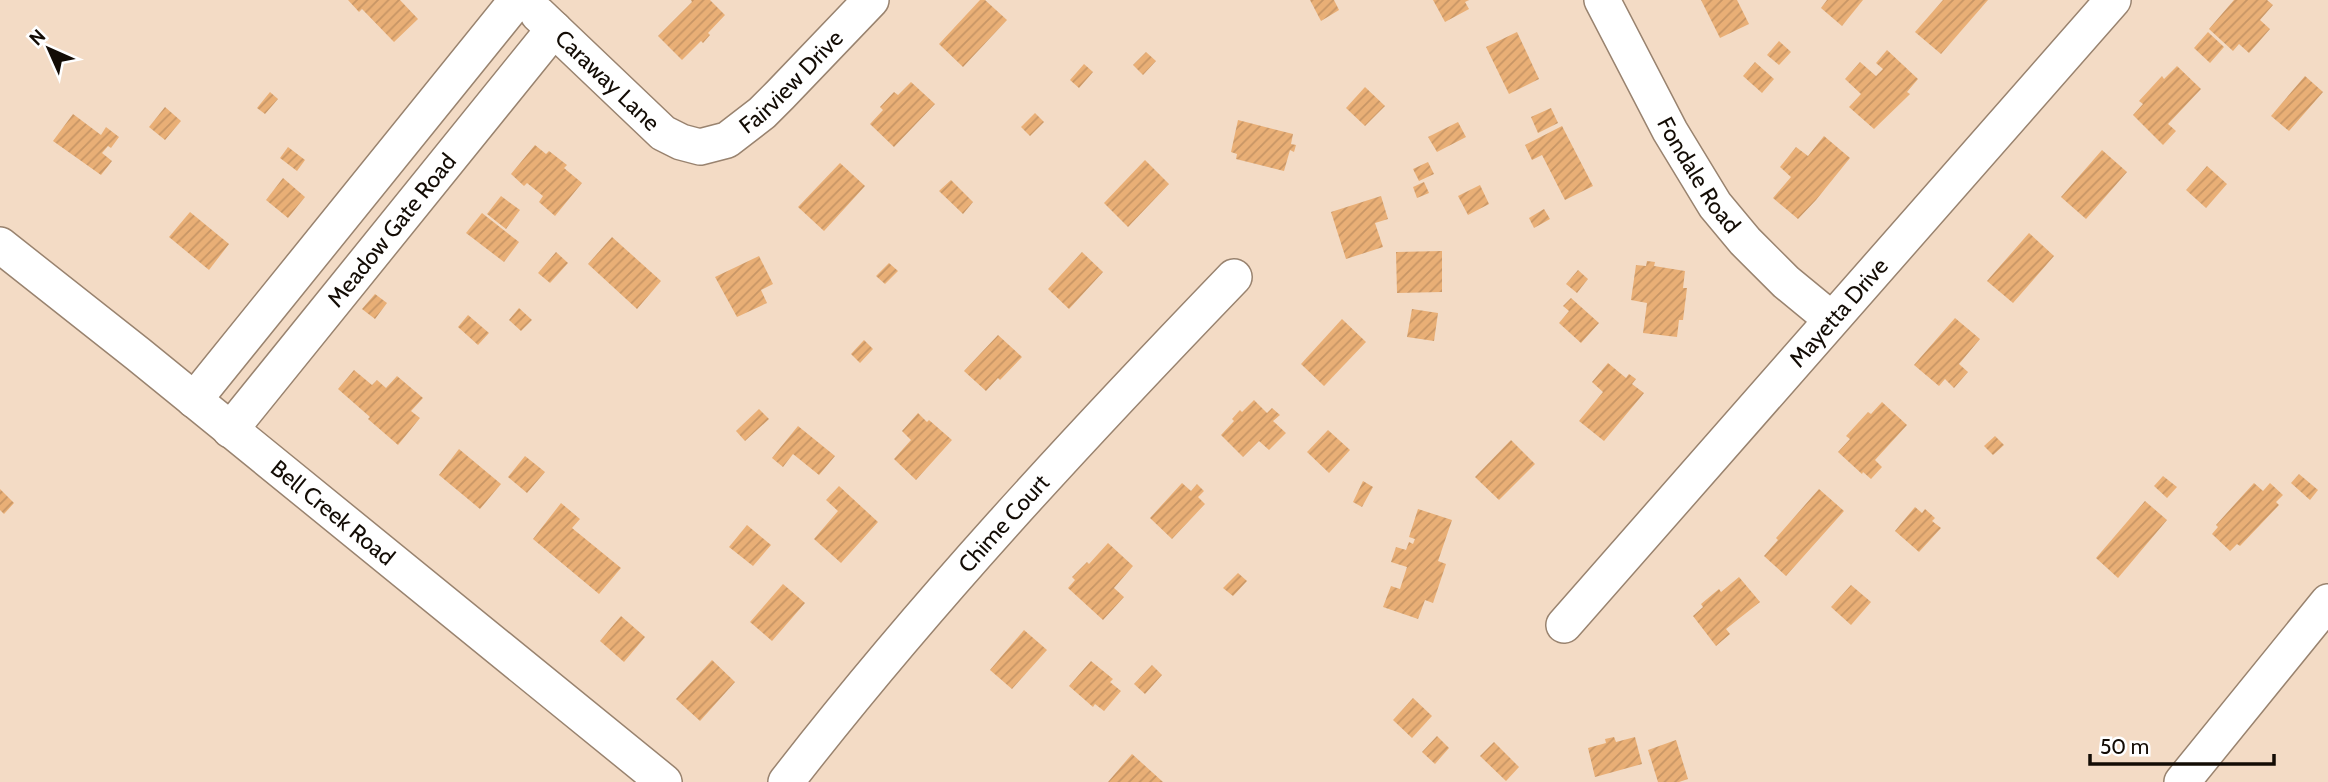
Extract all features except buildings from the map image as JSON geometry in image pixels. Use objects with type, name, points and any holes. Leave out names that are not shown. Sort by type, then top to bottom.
[{"type":"street","name":"Meadow Gate Road","points":[[194,400],[516,0]]},
{"type":"street","name":"Caraway Lane","points":[[523,0],[663,133],[700,147]]},
{"type":"street","name":"Fairview Drive","points":[[700,147],[727,140],[761,113],[871,0]]},
{"type":"street","name":"Fondale Road","points":[[1602,0],[1670,131],[1715,205],[1745,241],[1786,282],[1831,319]]},
{"type":"street","name":"Mayetta Drive","points":[[1564,625],[2113,0]]},
{"type":"street","name":"Meadow Gate Road","points":[[230,430],[554,29]]},
{"type":"street","name":"Bell Creek Road","points":[[0,245],[664,782]]},
{"type":"street","name":"Chime Court","points":[[786,782],[907,632],[1005,520],[1234,276]]},
{"type":"street","points":[[2182,782],[2328,602]]}]
